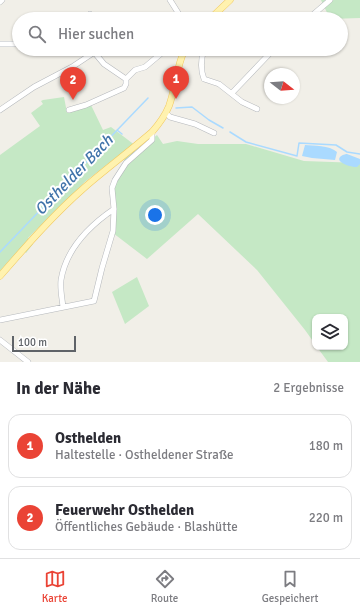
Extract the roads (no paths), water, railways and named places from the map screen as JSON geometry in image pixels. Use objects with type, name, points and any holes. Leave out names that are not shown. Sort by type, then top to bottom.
[{"type":"main road","points":[[217,12],[230,0]]},
{"type":"main road","points":[[0,276],[57,213],[86,186],[152,132],[166,112],[171,99],[182,56]]},
{"type":"street","points":[[170,0],[178,12]]},
{"type":"street","points":[[316,12],[330,0]]},
{"type":"street","points":[[0,44],[12,44]]},
{"type":"street","points":[[0,110],[34,88],[72,68],[90,56]]},
{"type":"street","points":[[100,56],[104,64],[126,79]]},
{"type":"street","points":[[69,110],[86,105],[124,88],[126,79],[135,70],[145,67],[158,56]]},
{"type":"street","points":[[202,56],[201,73],[204,79],[219,84],[242,102],[257,109]]},
{"type":"street","points":[[232,93],[267,56]]},
{"type":"street","points":[[166,112],[170,117],[195,124],[214,133]]},
{"type":"street","points":[[0,320],[94,301],[113,231],[114,209],[112,188],[115,180],[126,163],[152,140],[152,132]]},
{"type":"street","points":[[63,308],[61,280],[66,262],[72,249],[80,239],[102,218],[114,209]]},
{"type":"street","points":[[0,340],[28,362]]},
{"type":"water","points":[[305,145],[321,146],[334,150],[337,152],[335,160],[302,156]]},
{"type":"water","points":[[347,154],[360,159],[360,164],[357,167],[346,165],[340,161],[339,159],[341,156]]},
{"type":"waterway","name":"Osthelder Bach","points":[[0,252],[148,98]]},
{"type":"waterway","points":[[176,108],[192,107],[209,120],[223,128]]},
{"type":"waterway","name":"Osthelder Bach","points":[[117,130],[122,134]]},
{"type":"waterway","points":[[230,132],[246,142],[297,156],[299,143],[336,145],[347,152],[360,154]]},
{"type":"place","name":"Osthelden","points":[[176,99]]},
{"type":"place","name":"Feuerwehr Osthelden","points":[[73,100]]}]
